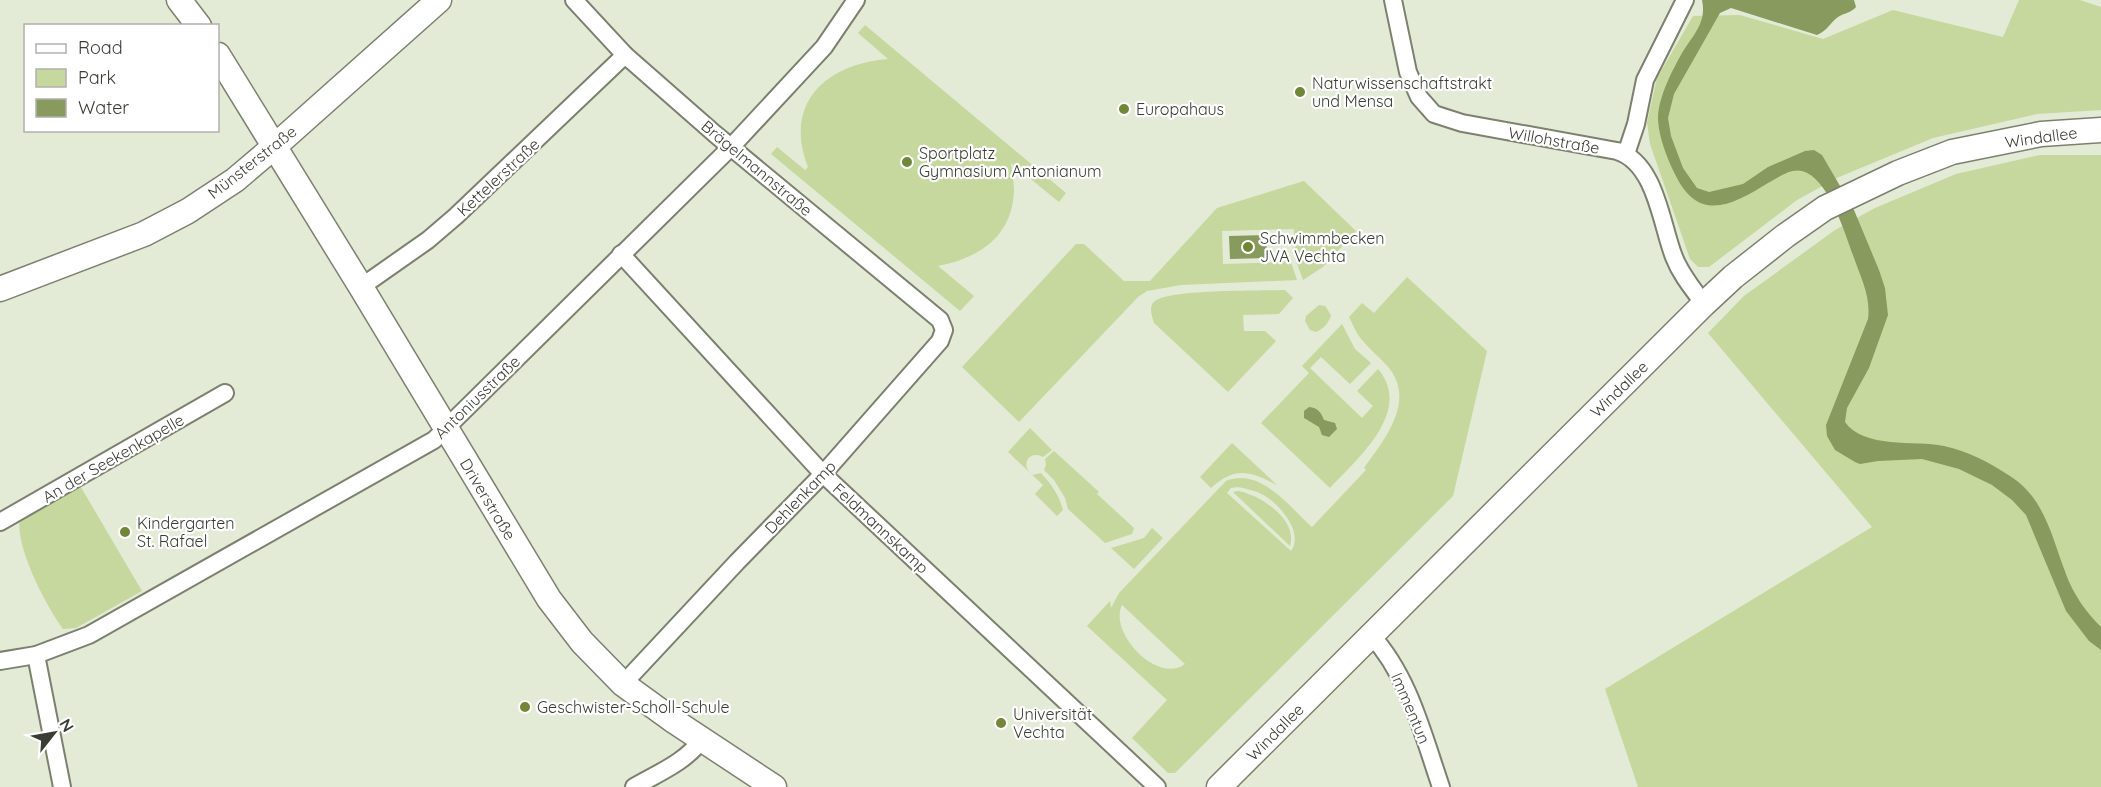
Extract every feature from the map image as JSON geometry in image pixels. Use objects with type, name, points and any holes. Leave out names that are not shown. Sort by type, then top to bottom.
[{"type":"main road","points":[[179,0],[197,24]]},
{"type":"main road","name":"Münsterstraße","points":[[0,289],[144,234],[188,211],[234,180],[275,146],[439,0]]},
{"type":"main road","name":"Driverstraße","points":[[219,57],[549,599],[582,642],[623,684],[774,787]]},
{"type":"main road","name":"Windallee","points":[[1220,787],[1704,304],[1750,263],[1785,236],[1825,208],[1852,194],[1952,152],[2041,134],[2101,130]]},
{"type":"street","name":"Brägelmannstraße","points":[[574,0],[625,55],[940,320],[944,330]]},
{"type":"street","name":"Antoniusstraße","points":[[0,661],[36,655],[89,635],[434,440],[732,147],[824,47],[856,0]]},
{"type":"street","name":"Willohstraße","points":[[1393,0],[1408,72],[1419,97],[1434,114],[1462,123],[1626,154]]},
{"type":"street","points":[[1685,0],[1645,80],[1636,124],[1626,154],[1638,163],[1647,176],[1674,258],[1684,277],[1704,304]]},
{"type":"street","name":"Kettelerstraße","points":[[361,287],[428,240],[456,216],[625,55]]},
{"type":"street","name":"Feldmannskamp","points":[[621,254],[823,474],[1157,787]]},
{"type":"street","name":"Dehlenkamp","points":[[623,684],[823,474],[940,342],[944,330]]},
{"type":"street","name":"An der Seekenkapelle","points":[[0,522],[225,393]]},
{"type":"street","name":"Immentun","points":[[1371,635],[1384,650],[1407,694],[1441,787]]},
{"type":"street","points":[[36,655],[62,787]]},
{"type":"street","points":[[634,787],[678,762],[695,749],[702,739]]},
{"type":"green space","points":[[2019,0],[2080,0],[2101,7],[2101,110],[2037,114],[1933,138],[1839,177],[1797,200],[1709,267],[1698,267],[1690,259],[1650,144],[1647,123],[1657,78],[1693,16],[1740,15],[1823,39],[1893,10],[2003,37]]},
{"type":"green space","name":"Sportplatz Gymnasium Antonianum","points":[[865,25],[1066,193],[1059,202],[1011,163],[1014,191],[1012,207],[1000,233],[980,251],[938,266],[974,296],[960,311],[771,154],[777,147],[805,170],[808,167],[802,144],[801,124],[806,106],[815,91],[829,78],[846,69],[866,62],[888,59],[858,33]]},
{"type":"green space","points":[[2040,155],[2101,155],[2101,787],[1638,787],[1605,689],[1872,527],[1708,333],[1744,296],[1835,230],[1875,208],[1956,174]]},
{"type":"green space","points":[[1304,181],[1356,231],[1323,267],[1303,280],[1295,258],[1294,229],[1222,231],[1223,264],[1291,262],[1297,280],[1181,285],[1147,291],[1138,297],[1019,422],[962,367],[1076,244],[1084,244],[1124,281],[1150,281],[1217,208]]},
{"type":"green space","points":[[1407,277],[1487,351],[1453,496],[1175,773],[1168,773],[1132,738],[1167,700],[1087,626],[1110,601],[1111,608],[1119,593],[1226,481],[1239,478],[1251,479],[1263,484],[1274,491],[1312,527],[1366,470],[1364,468],[1388,433],[1394,420],[1399,394],[1396,381],[1389,368],[1361,339],[1349,317],[1362,303],[1374,313]],"holes":[[[1238,487],[1262,494],[1284,513],[1295,536],[1291,551],[1227,493],[1231,488]],[[1122,605],[1185,664],[1174,669],[1162,668],[1138,653],[1122,629],[1120,616]]]},
{"type":"green space","points":[[1285,290],[1293,298],[1279,314],[1243,315],[1244,331],[1265,331],[1276,341],[1228,392],[1154,323],[1151,308],[1155,301],[1179,294]]},
{"type":"green space","points":[[1319,305],[1325,306],[1331,315],[1329,321],[1316,332],[1310,330],[1305,321],[1306,316]]},
{"type":"green space","points":[[1342,324],[1355,349],[1371,363],[1350,384],[1321,357],[1310,368],[1362,418],[1373,406],[1357,391],[1378,369],[1387,385],[1389,401],[1386,417],[1378,433],[1367,449],[1330,488],[1261,423],[1309,373],[1302,366]]},
{"type":"green space","points":[[1030,428],[1052,450],[1043,457],[1034,455],[1030,457],[1026,463],[1033,475],[1041,473],[1055,490],[1063,510],[1057,516],[1035,494],[1043,485],[1008,452]]},
{"type":"green space","points":[[1232,443],[1277,485],[1259,476],[1243,473],[1228,476],[1211,488],[1200,477]]},
{"type":"green space","points":[[1054,451],[1134,528],[1132,534],[1105,543],[1068,509],[1065,498],[1054,480],[1044,470],[1045,459]]},
{"type":"green space","points":[[79,484],[142,591],[76,628],[63,629],[40,591],[26,559],[19,529],[20,517]]},
{"type":"green space","points":[[1238,491],[1257,497],[1283,518],[1291,536],[1290,546],[1233,492]]},
{"type":"green space","points":[[1152,528],[1163,538],[1134,569],[1111,548],[1144,538]]},
{"type":"water","points":[[1702,0],[1854,0],[1856,7],[1854,9],[1838,17],[1817,35],[1731,8],[1720,13],[1674,94],[1668,118],[1671,136],[1683,168],[1697,188],[1709,192],[1743,184],[1768,167],[1805,151],[1814,150],[1822,155],[1854,210],[1879,270],[1885,288],[1888,315],[1869,368],[1847,408],[1845,422],[1853,431],[1877,440],[1932,444],[1962,451],[1995,467],[2022,485],[2032,496],[2046,520],[2076,596],[2101,627],[2101,650],[2089,641],[2066,611],[2026,515],[2012,500],[1992,485],[1959,469],[1922,459],[1860,464],[1835,450],[1827,436],[1826,425],[1868,319],[1869,311],[1862,280],[1841,222],[1828,195],[1812,176],[1798,170],[1784,174],[1730,203],[1707,205],[1696,201],[1686,192],[1677,178],[1662,140],[1658,124],[1661,101],[1674,68],[1701,22]]},
{"type":"water","name":"Schwimmbecken JVA Vechta","points":[[1266,235],[1267,258],[1230,259],[1229,236]]},
{"type":"water","points":[[1309,407],[1319,411],[1324,420],[1335,423],[1337,429],[1329,437],[1322,435],[1319,427],[1304,418],[1304,411]]},
{"type":"place","name":"Naturwissenschaftstrakt und Mensa","points":[[1300,92]]},
{"type":"place","name":"Europahaus","points":[[1124,109]]},
{"type":"place","name":"Sportplatz Gymnasium Antonianum","points":[[907,162]]},
{"type":"place","name":"Schwimmbecken JVA Vechta","points":[[1248,247]]},
{"type":"place","name":"Kindergarten St. Rafael","points":[[125,532]]},
{"type":"place","name":"Geschwister-Scholl-Schule","points":[[525,707]]},
{"type":"place","name":"Universität Vechta","points":[[1001,723]]}]
